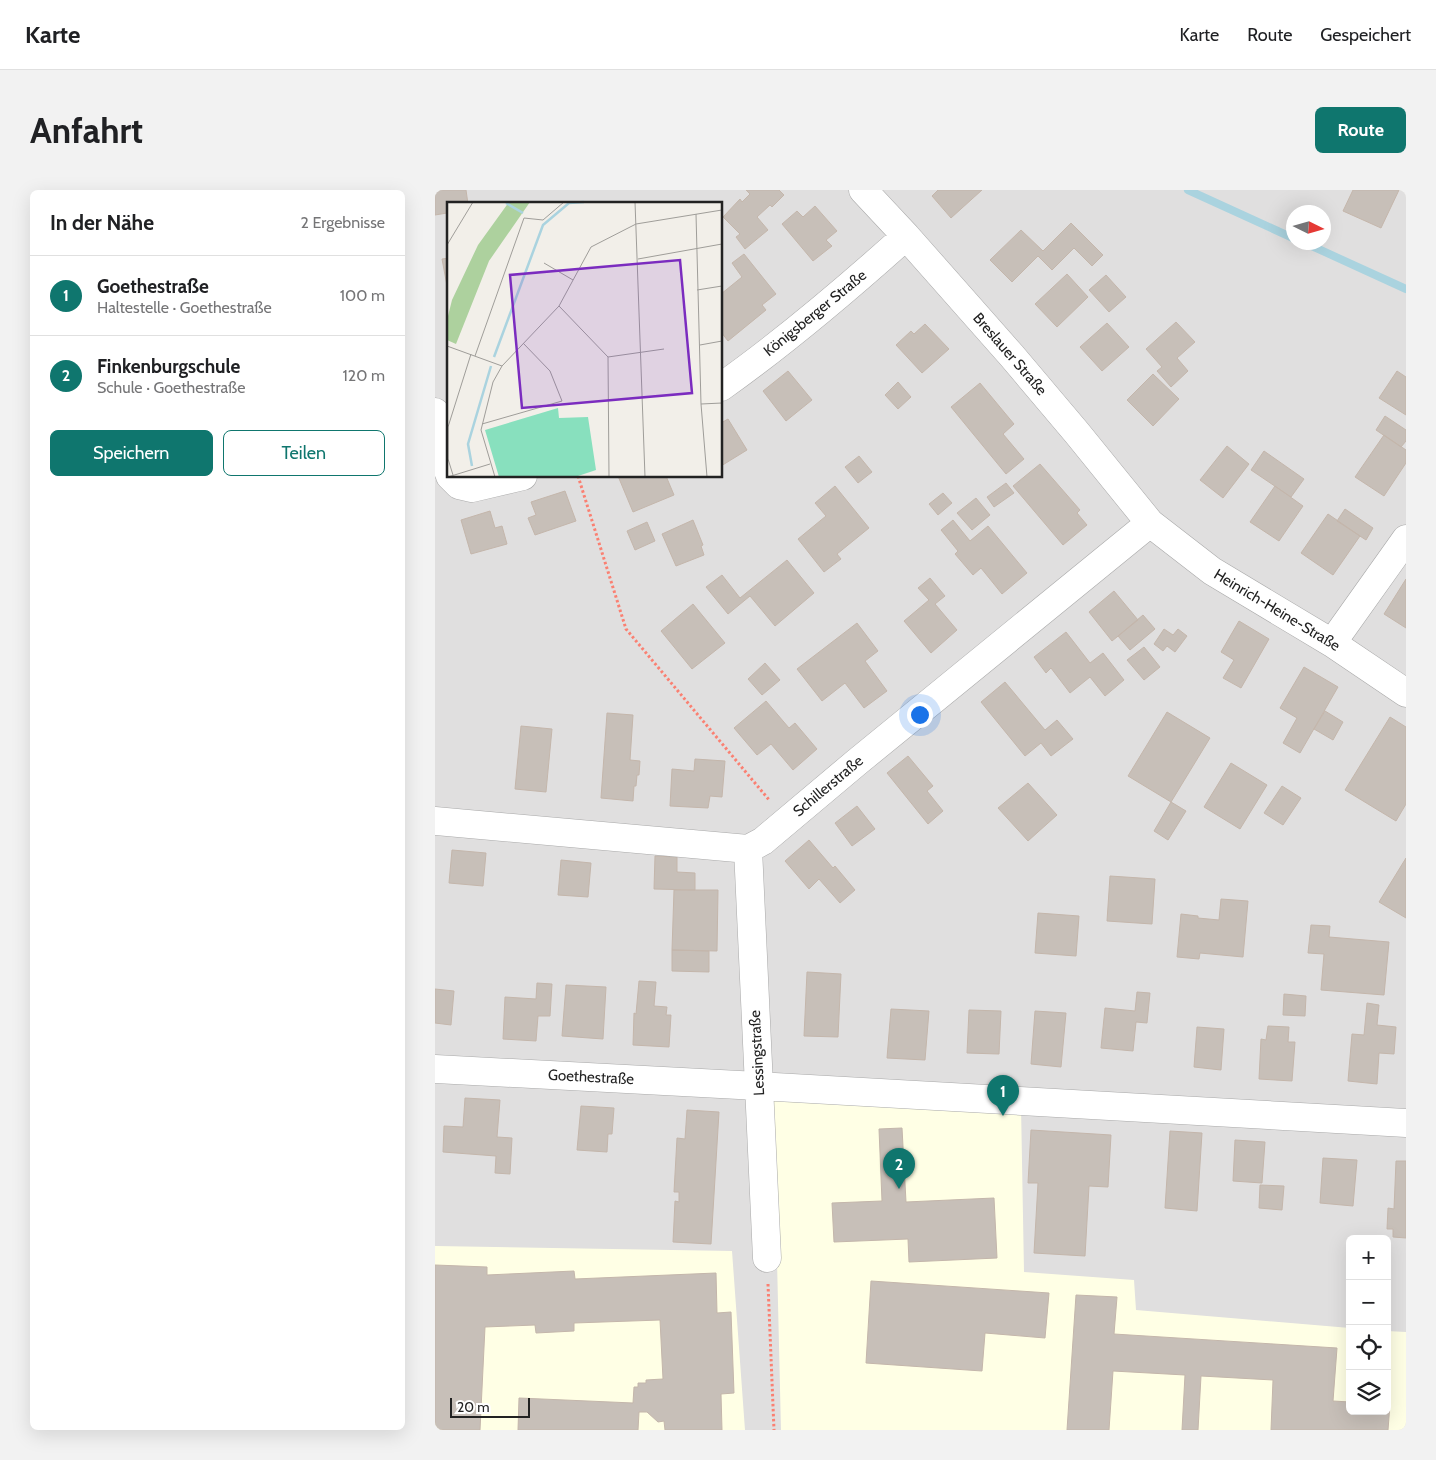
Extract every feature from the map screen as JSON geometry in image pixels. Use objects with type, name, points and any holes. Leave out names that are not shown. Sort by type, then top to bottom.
[{"type":"street","name":"Breslauer Straße","points":[[863,190],[906,236],[1071,426],[1151,523]]},
{"type":"street","name":"Königsberger Straße","points":[[723,384],[793,332],[906,236]]},
{"type":"street","points":[[435,412],[447,468]]},
{"type":"street","points":[[453,478],[472,488],[514,478]]},
{"type":"street","name":"Heinrich-Heine-Straße","points":[[1151,523],[1212,571],[1331,643],[1406,693]]},
{"type":"street","name":"Schillerstraße","points":[[748,849],[763,841],[857,762],[1151,523]]},
{"type":"street","points":[[1331,643],[1406,538]]},
{"type":"street","points":[[435,822],[748,849]]},
{"type":"street","name":"Lessingstraße","points":[[748,849],[767,1258]]},
{"type":"street","name":"Goethestraße","points":[[435,1069],[1406,1123]]},
{"type":"path","points":[[579,478],[626,629],[787,821]]},
{"type":"path","points":[[767,1258],[774,1430]]},
{"type":"shaded area","points":[[435,190],[1406,190],[1406,1430],[435,1430]]},
{"type":"shaded area","points":[[773,1091],[1021,1106],[1024,1272],[1134,1280],[1136,1310],[1346,1328],[1346,1415],[1391,1415],[1391,1331],[1406,1332],[1406,1430],[781,1430]]},
{"type":"shaded area","points":[[435,1246],[732,1251],[745,1430],[435,1430]]},
{"type":"building","points":[[435,190],[466,190],[468,202],[447,202],[447,213],[435,215]]},
{"type":"building","points":[[746,190],[779,190],[784,195],[772,207],[770,205],[757,217],[768,230],[745,249],[736,237],[740,234],[723,217],[740,199],[742,202],[750,194]]},
{"type":"building","points":[[938,190],[982,190],[951,218],[932,196]]},
{"type":"building","points":[[1353,190],[1399,190],[1381,228],[1343,211]]},
{"type":"building","points":[[815,206],[837,231],[826,240],[832,246],[813,261],[782,224],[797,211],[803,217]]},
{"type":"building","points":[[1071,223],[1103,255],[1092,266],[1074,248],[1052,270],[1038,256],[1012,282],[990,260],[1021,230],[1043,251]]},
{"type":"building","points":[[744,254],[776,294],[762,305],[766,310],[728,341],[723,335],[723,292],[742,277],[732,263]]},
{"type":"building","points":[[447,258],[447,286],[442,259]]},
{"type":"building","points":[[1067,274],[1088,297],[1057,327],[1035,304]]},
{"type":"building","points":[[1106,275],[1126,297],[1109,312],[1089,290]]},
{"type":"building","points":[[1176,322],[1195,342],[1177,358],[1188,371],[1171,387],[1157,371],[1162,367],[1146,349]]},
{"type":"building","points":[[1107,323],[1129,347],[1102,371],[1080,347]]},
{"type":"building","points":[[925,324],[949,349],[922,373],[896,345],[911,331],[914,334]]},
{"type":"building","points":[[788,371],[812,400],[786,421],[763,391]]},
{"type":"building","points":[[1397,371],[1406,377],[1406,415],[1379,398]]},
{"type":"building","points":[[1153,374],[1179,399],[1153,426],[1127,400]]},
{"type":"building","points":[[898,382],[911,397],[898,409],[885,395]]},
{"type":"building","points":[[980,383],[1014,424],[1003,434],[1024,459],[1006,474],[951,407]]},
{"type":"building","points":[[1385,416],[1406,430],[1406,441],[1401,447],[1376,430]]},
{"type":"building","points":[[728,419],[747,450],[723,465],[723,422]]},
{"type":"building","points":[[1384,435],[1406,450],[1406,463],[1384,496],[1355,477]]},
{"type":"building","points":[[1227,446],[1249,464],[1223,498],[1200,480]]},
{"type":"building","points":[[1264,451],[1304,479],[1291,497],[1251,470]]},
{"type":"building","points":[[859,456],[872,472],[858,483],[845,467]]},
{"type":"building","points":[[1040,464],[1080,510],[1077,513],[1087,525],[1063,545],[1013,486]]},
{"type":"building","points":[[619,478],[667,478],[674,495],[633,512]]},
{"type":"building","points":[[1006,483],[1014,493],[994,507],[987,497]]},
{"type":"building","points":[[835,486],[869,528],[837,554],[841,559],[824,572],[798,539],[826,516],[815,503]]},
{"type":"building","points":[[1275,486],[1303,506],[1279,541],[1250,522]]},
{"type":"building","points":[[565,491],[576,521],[535,535],[528,518],[536,515],[531,502]]},
{"type":"building","points":[[943,493],[952,503],[938,515],[929,504]]},
{"type":"building","points":[[976,498],[990,515],[972,530],[957,513]]},
{"type":"building","points":[[1345,509],[1373,528],[1366,540],[1337,521]]},
{"type":"building","points":[[490,511],[495,528],[502,526],[507,544],[471,554],[461,520]]},
{"type":"building","points":[[1328,514],[1360,536],[1333,575],[1301,553]]},
{"type":"building","points":[[693,520],[703,545],[701,546],[704,555],[676,566],[662,534]]},
{"type":"building","points":[[953,520],[970,541],[988,526],[1027,573],[1002,594],[981,568],[973,575],[955,554],[958,551],[941,530]]},
{"type":"building","points":[[647,522],[655,541],[635,550],[627,531]]},
{"type":"building","points":[[787,560],[814,593],[775,626],[750,596],[728,614],[706,587],[722,575],[740,598]]},
{"type":"building","points":[[930,578],[945,596],[935,604],[957,630],[931,653],[904,621],[929,600],[918,588]]},
{"type":"building","points":[[1406,579],[1406,628],[1384,614]]},
{"type":"building","points":[[1114,591],[1138,620],[1112,641],[1089,612]]},
{"type":"building","points":[[693,604],[725,643],[692,669],[661,631]]},
{"type":"building","points":[[1143,615],[1155,629],[1130,650],[1118,636]]},
{"type":"building","points":[[1239,621],[1269,639],[1241,688],[1223,678],[1234,660],[1221,652]]},
{"type":"building","points":[[857,623],[878,651],[865,661],[887,691],[864,708],[845,683],[822,701],[797,669]]},
{"type":"building","points":[[1164,629],[1173,635],[1178,629],[1187,636],[1175,652],[1167,646],[1163,651],[1154,644]]},
{"type":"building","points":[[1066,632],[1090,663],[1103,653],[1124,680],[1105,696],[1090,677],[1070,693],[1051,668],[1046,673],[1034,657]]},
{"type":"building","points":[[1144,647],[1160,667],[1144,680],[1127,660]]},
{"type":"building","points":[[765,663],[780,680],[762,695],[748,679]]},
{"type":"building","points":[[1304,667],[1338,687],[1300,753],[1283,743],[1297,718],[1280,708]]},
{"type":"building","points":[[1005,682],[1045,730],[1057,720],[1073,739],[1051,756],[1041,743],[1025,756],[981,702]]},
{"type":"building","points":[[766,701],[789,728],[795,723],[817,749],[793,770],[771,744],[757,755],[734,728]]},
{"type":"building","points":[[1325,711],[1343,722],[1333,740],[1314,729]]},
{"type":"building","points":[[1167,712],[1210,738],[1171,802],[1128,776]]},
{"type":"building","points":[[607,713],[633,715],[630,760],[640,761],[639,775],[637,775],[636,786],[634,786],[633,801],[601,798]]},
{"type":"building","points":[[1390,717],[1406,727],[1406,804],[1396,821],[1345,790]]},
{"type":"building","points":[[521,726],[552,729],[546,792],[515,789]]},
{"type":"building","points":[[908,756],[933,786],[927,791],[943,811],[928,824],[887,773]]},
{"type":"building","points":[[695,759],[725,761],[722,797],[710,796],[708,808],[670,806],[672,769],[694,771]]},
{"type":"building","points":[[1231,763],[1267,785],[1240,829],[1204,807]]},
{"type":"building","points":[[1028,783],[1057,815],[1028,841],[998,808]]},
{"type":"building","points":[[1282,786],[1301,798],[1283,825],[1264,813]]},
{"type":"building","points":[[1171,802],[1186,811],[1168,840],[1154,831]]},
{"type":"building","points":[[857,806],[875,829],[852,846],[835,823]]},
{"type":"building","points":[[809,840],[833,868],[835,866],[855,890],[840,903],[819,879],[809,889],[785,861]]},
{"type":"building","points":[[452,850],[486,853],[483,886],[449,883]]},
{"type":"building","points":[[655,856],[677,857],[677,872],[695,873],[695,890],[654,889]]},
{"type":"building","points":[[1406,858],[1406,918],[1379,902]]},
{"type":"building","points":[[561,860],[591,863],[588,897],[558,895]]},
{"type":"building","points":[[1110,876],[1155,879],[1152,924],[1107,921]]},
{"type":"building","points":[[674,890],[718,890],[717,951],[672,950]]},
{"type":"building","points":[[1221,899],[1248,901],[1243,957],[1200,953],[1199,959],[1177,957],[1181,914],[1219,920]]},
{"type":"building","points":[[1038,913],[1079,916],[1076,956],[1035,953]]},
{"type":"building","points":[[1311,925],[1330,926],[1329,937],[1389,942],[1384,995],[1321,990],[1324,954],[1308,953]]},
{"type":"building","points":[[672,950],[709,951],[709,972],[672,971]]},
{"type":"building","points":[[807,972],[841,974],[838,1037],[804,1036]]},
{"type":"building","points":[[639,981],[656,982],[654,1006],[667,1007],[666,1015],[671,1015],[669,1047],[633,1045],[634,1013],[636,1014]]},
{"type":"building","points":[[537,983],[552,984],[550,1016],[538,1016],[536,1041],[503,1039],[505,997],[536,999]]},
{"type":"building","points":[[566,985],[606,987],[603,1039],[562,1036]]},
{"type":"building","points":[[435,989],[454,991],[451,1025],[435,1023]]},
{"type":"building","points":[[1137,992],[1150,993],[1147,1023],[1136,1022],[1133,1051],[1101,1048],[1105,1008],[1135,1011]]},
{"type":"building","points":[[1284,994],[1306,996],[1305,1016],[1283,1015]]},
{"type":"building","points":[[1367,1003],[1379,1005],[1377,1025],[1396,1027],[1394,1054],[1379,1053],[1377,1084],[1348,1081],[1352,1034],[1364,1035]]},
{"type":"building","points":[[891,1009],[929,1011],[925,1060],[887,1058]]},
{"type":"building","points":[[969,1010],[1001,1011],[999,1054],[967,1053]]},
{"type":"building","points":[[1035,1011],[1066,1013],[1061,1067],[1031,1064]]},
{"type":"building","points":[[1268,1026],[1289,1027],[1288,1042],[1295,1042],[1292,1081],[1259,1079],[1261,1039],[1266,1040]]},
{"type":"building","points":[[1197,1027],[1224,1029],[1221,1070],[1194,1067]]},
{"type":"building","points":[[465,1098],[500,1100],[497,1137],[512,1138],[510,1174],[495,1173],[496,1156],[443,1152],[444,1126],[463,1127]]},
{"type":"building","points":[[581,1106],[614,1108],[612,1134],[608,1134],[607,1152],[577,1150]]},
{"type":"building","points":[[687,1110],[719,1112],[711,1244],[673,1242],[675,1201],[679,1202],[679,1192],[674,1192],[677,1138],[685,1139]]},
{"type":"building","points":[[902,1128],[906,1202],[994,1198],[997,1258],[909,1262],[908,1239],[834,1242],[832,1203],[882,1201],[879,1129]]},
{"type":"building","points":[[1031,1130],[1111,1135],[1108,1187],[1089,1186],[1085,1256],[1034,1253],[1038,1183],[1028,1183]]},
{"type":"building","points":[[1170,1131],[1202,1133],[1197,1211],[1165,1208]]},
{"type":"building","points":[[1235,1140],[1265,1142],[1262,1183],[1233,1181]]},
{"type":"building","points":[[1323,1158],[1357,1160],[1353,1206],[1320,1203]]},
{"type":"building","points":[[1396,1161],[1406,1161],[1406,1238],[1393,1237],[1393,1229],[1387,1229],[1388,1208],[1394,1209]]},
{"type":"building","points":[[1260,1185],[1284,1186],[1282,1210],[1259,1208]]},
{"type":"building","points":[[435,1265],[487,1267],[487,1275],[574,1271],[575,1279],[716,1273],[717,1313],[731,1312],[734,1393],[721,1394],[722,1430],[665,1430],[664,1421],[658,1422],[647,1412],[639,1412],[638,1430],[518,1430],[519,1398],[633,1403],[634,1387],[638,1387],[638,1383],[646,1383],[646,1380],[663,1379],[660,1320],[574,1323],[574,1331],[536,1333],[535,1325],[485,1327],[480,1430],[435,1430]]},
{"type":"building","points":[[871,1281],[1049,1293],[1045,1338],[985,1333],[982,1371],[866,1363]]},
{"type":"building","points":[[1076,1295],[1117,1297],[1114,1334],[1337,1348],[1333,1401],[1346,1402],[1346,1415],[1389,1415],[1388,1430],[1271,1430],[1273,1380],[1201,1376],[1198,1430],[1182,1430],[1185,1375],[1113,1371],[1109,1430],[1067,1430]]},
{"type":"waterway","points":[[1188,190],[1286,235]]},
{"type":"waterway","points":[[1321,250],[1406,289]]},
{"type":"place","name":"Goethestraße","points":[[1003,1116]]},
{"type":"place","name":"Finkenburgschule","points":[[899,1189]]}]
